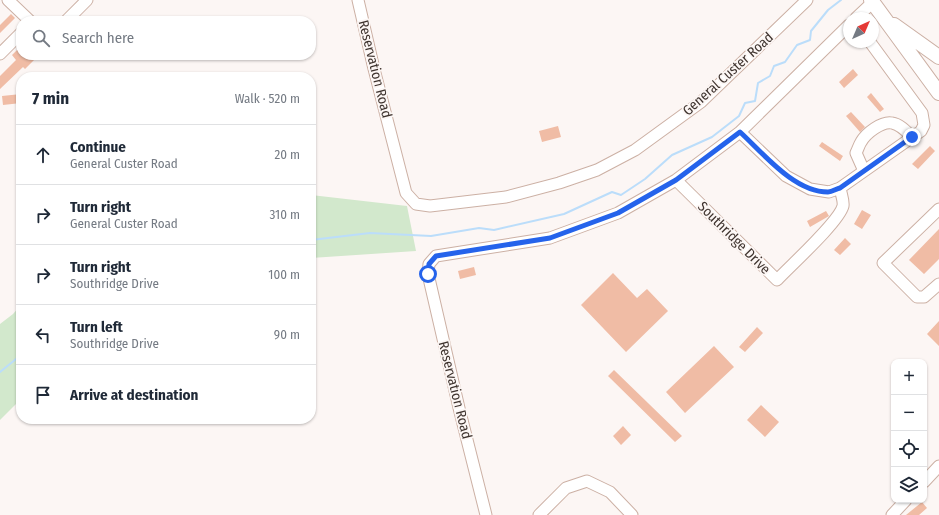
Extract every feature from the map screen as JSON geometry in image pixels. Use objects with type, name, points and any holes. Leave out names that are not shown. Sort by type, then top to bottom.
[{"type":"main road","points":[[872,1],[939,93]]},
{"type":"main road","points":[[886,19],[939,57]]},
{"type":"street","points":[[8,0],[25,16]]},
{"type":"street","points":[[71,16],[87,0]]},
{"type":"street","name":"Reservation Road","points":[[358,0],[406,193],[416,204]]},
{"type":"street","name":"General Custer Road","points":[[416,204],[430,206],[506,197],[559,183],[597,170],[635,150],[701,102],[806,0]]},
{"type":"street","points":[[862,12],[872,1]]},
{"type":"street","points":[[676,180],[740,132],[843,31]]},
{"type":"street","points":[[0,54],[16,38]]},
{"type":"street","points":[[740,132],[786,176],[810,189],[829,192],[840,188],[921,131],[924,125],[922,113],[874,48]]},
{"type":"street","points":[[864,171],[856,153],[862,140],[878,126],[886,123],[893,123],[903,128],[912,137]]},
{"type":"street","name":"Reservation Road","points":[[486,515],[459,408],[428,274],[429,264],[436,256],[550,238],[618,213],[676,180]]},
{"type":"street","name":"Southridge Drive","points":[[676,180],[777,280],[827,229],[841,212],[844,204],[840,188]]},
{"type":"street","points":[[939,209],[883,263],[917,298],[924,297],[939,284]]},
{"type":"street","points":[[927,479],[939,466]]},
{"type":"street","points":[[539,515],[566,488],[587,481],[610,492],[632,515]]},
{"type":"street","points":[[892,515],[903,503]]},
{"type":"green space","points":[[316,196],[407,206],[416,251],[316,258]]},
{"type":"green space","points":[[16,311],[16,404],[0,420],[0,324]]},
{"type":"building","points":[[11,14],[15,18],[0,33],[0,25]]},
{"type":"building","points":[[16,51],[16,60],[12,55]]},
{"type":"building","points":[[16,60],[34,60],[25,69],[23,67],[16,72],[0,89],[0,76]]},
{"type":"building","points":[[853,69],[858,75],[844,88],[839,82]]},
{"type":"building","points":[[871,93],[884,109],[880,112],[867,97]]},
{"type":"building","points":[[16,95],[16,104],[3,105],[2,96]]},
{"type":"building","points":[[851,112],[865,127],[860,132],[846,116]]},
{"type":"building","points":[[558,126],[561,137],[542,142],[539,131]]},
{"type":"building","points":[[822,142],[843,156],[840,161],[819,146]]},
{"type":"building","points":[[930,146],[935,151],[918,169],[912,164]]},
{"type":"building","points":[[862,210],[871,215],[862,229],[854,224]]},
{"type":"building","points":[[826,211],[829,216],[810,227],[807,221]]},
{"type":"building","points":[[939,229],[939,259],[924,274],[909,260]]},
{"type":"building","points":[[845,238],[851,244],[840,255],[834,250]]},
{"type":"building","points":[[474,267],[476,275],[460,279],[458,271]]},
{"type":"building","points":[[613,273],[637,298],[647,289],[668,311],[626,352],[581,305]]},
{"type":"building","points":[[939,321],[939,346],[927,334]]},
{"type":"building","points":[[757,327],[763,333],[745,352],[739,347]]},
{"type":"building","points":[[714,346],[734,367],[685,413],[666,392]]},
{"type":"building","points":[[614,370],[682,436],[675,442],[608,376]]},
{"type":"building","points":[[761,405],[779,422],[765,437],[747,420]]},
{"type":"building","points":[[623,426],[631,435],[621,445],[613,436]]},
{"type":"building","points":[[921,503],[923,503],[927,508],[919,515],[906,515]]},
{"type":"waterway","points":[[316,239],[370,233],[431,236],[479,228],[494,230],[564,214],[612,192],[621,195],[645,179],[672,155],[712,137],[739,116],[745,103],[755,101],[758,83],[770,76],[774,66],[785,62],[797,45],[810,40],[811,31],[828,10],[841,0]]},
{"type":"waterway","points":[[0,372],[16,359]]},
{"type":"route","points":[[428,274],[429,264],[436,256],[550,238],[618,213],[676,180],[740,132],[786,176],[810,189],[829,192],[840,188],[912,137]]}]
